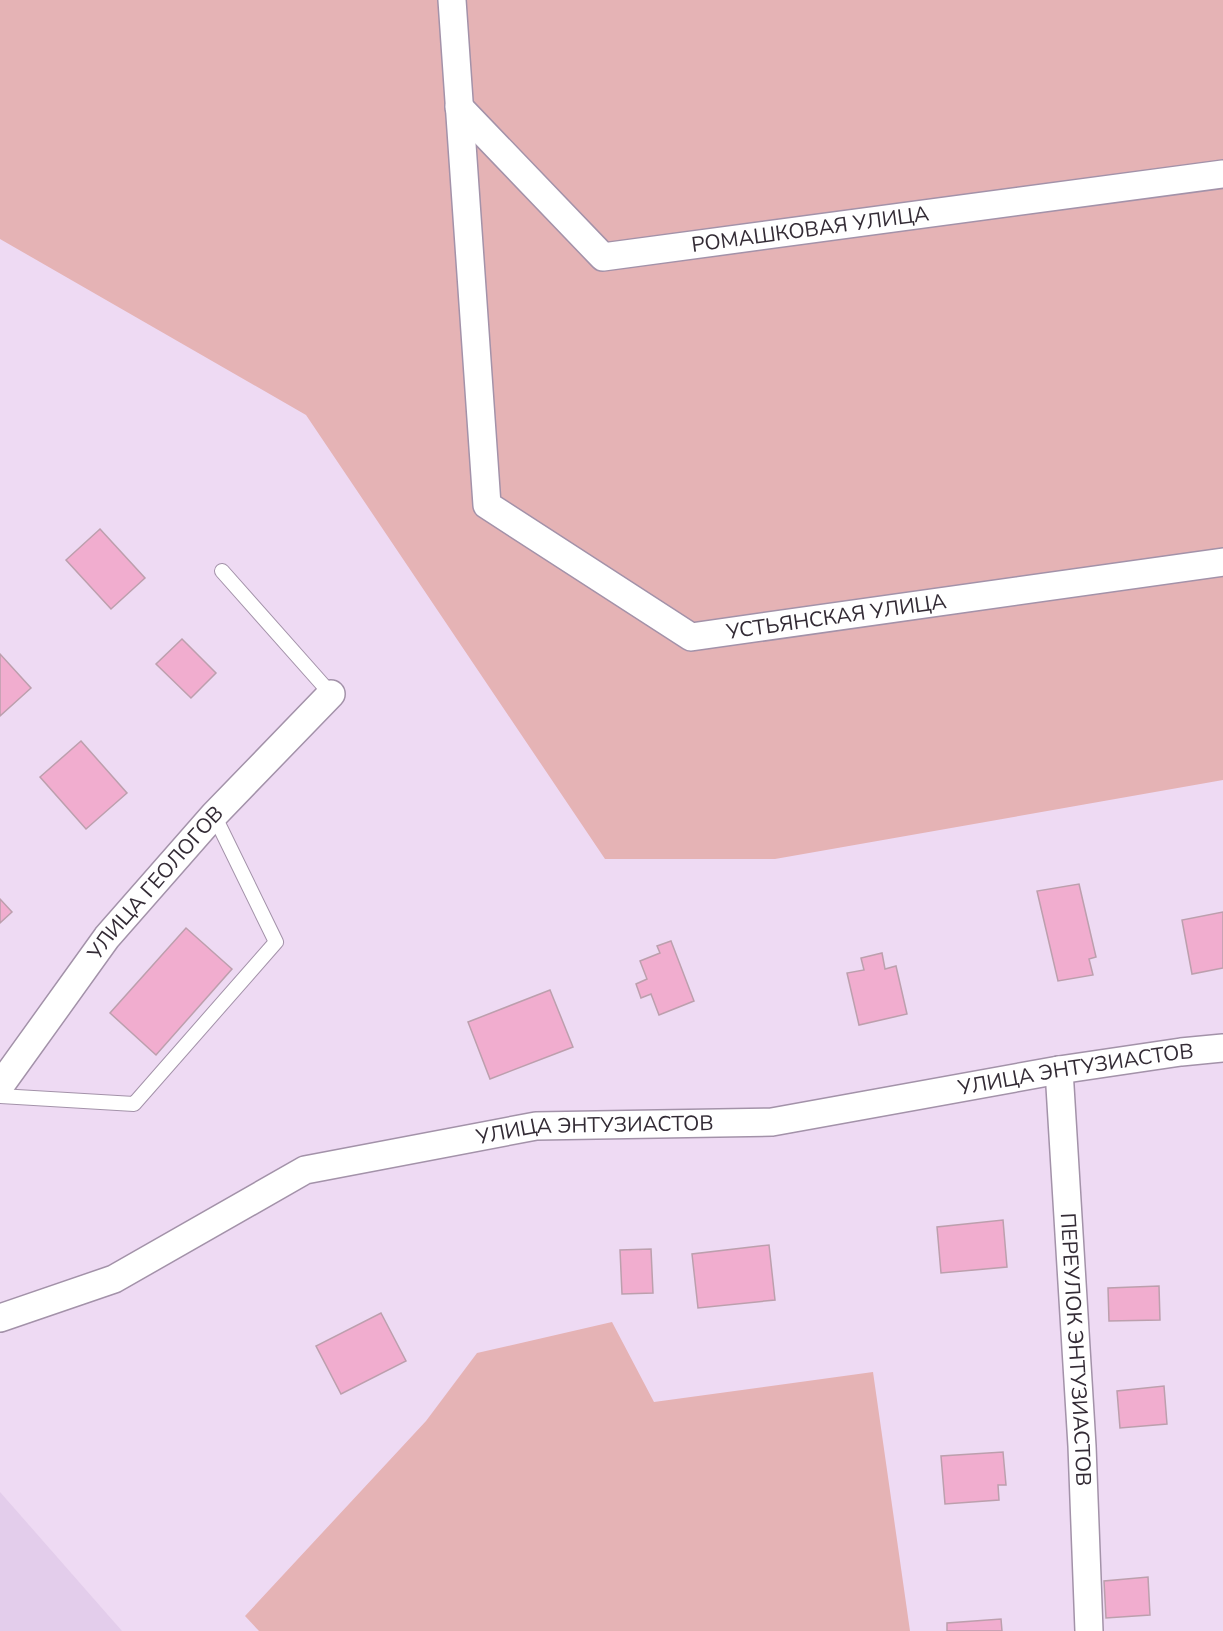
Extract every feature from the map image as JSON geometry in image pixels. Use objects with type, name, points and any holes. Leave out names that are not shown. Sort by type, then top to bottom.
[{"type":"street","points":[[452,0],[459,107]]},
{"type":"street","name":"РОМАШКОВАЯ УЛИЦА","points":[[459,107],[603,257],[1223,174]]},
{"type":"street","name":"УСТЬЯНСКАЯ УЛИЦА","points":[[459,107],[487,505],[690,637],[1223,562]]},
{"type":"street","name":"УЛИЦА ГЕОЛОГОВ","points":[[0,1086],[107,937],[214,815],[330,694]]},
{"type":"street","name":"УЛИЦА ЭНТУЗИАСТОВ","points":[[0,1318],[114,1280],[305,1170],[536,1126],[772,1122],[1059,1070],[1223,1048]]},
{"type":"street","name":"ПЕРЕУЛОК ЭНТУЗИАСТОВ","points":[[1059,1070],[1082,1446],[1089,1631]]},
{"type":"lane","points":[[222,571],[330,694]]},
{"type":"lane","points":[[0,1096],[134,1104],[276,942],[214,815]]},
{"type":"shaded area","points":[[0,0],[1223,0],[1223,780],[775,859],[605,859],[306,415],[0,239]]},
{"type":"shaded area","points":[[612,1322],[654,1402],[873,1372],[910,1631],[259,1631],[245,1616],[426,1421],[477,1353]]},
{"type":"shaded area","points":[[0,1492],[122,1631],[0,1631]]},
{"type":"building","points":[[100,529],[145,578],[111,609],[66,560]]},
{"type":"building","points":[[182,639],[216,673],[191,698],[156,664]]},
{"type":"building","points":[[0,654],[31,688],[0,716]]},
{"type":"building","points":[[81,741],[127,793],[86,829],[40,777]]},
{"type":"building","points":[[1079,884],[1096,957],[1089,959],[1093,975],[1058,981],[1037,891]]},
{"type":"building","points":[[0,899],[12,912],[0,923]]},
{"type":"building","points":[[1223,912],[1223,968],[1192,974],[1182,920]]},
{"type":"building","points":[[186,928],[232,969],[156,1055],[110,1013]]},
{"type":"building","points":[[671,941],[694,1001],[659,1015],[651,994],[641,998],[636,984],[647,979],[640,961],[660,953],[657,946]]},
{"type":"building","points":[[882,953],[885,969],[896,966],[907,1014],[859,1025],[847,973],[864,970],[861,958]]},
{"type":"building","points":[[550,990],[573,1047],[490,1079],[468,1022]]},
{"type":"building","points":[[1003,1220],[1007,1267],[941,1273],[937,1227]]},
{"type":"building","points":[[769,1245],[775,1300],[698,1308],[692,1254]]},
{"type":"building","points":[[651,1249],[653,1293],[622,1294],[620,1250]]},
{"type":"building","points":[[1159,1286],[1160,1320],[1109,1321],[1108,1288]]},
{"type":"building","points":[[381,1313],[406,1361],[341,1394],[316,1346]]},
{"type":"building","points":[[1164,1386],[1167,1424],[1120,1428],[1117,1391]]},
{"type":"building","points":[[1003,1452],[1006,1485],[998,1485],[999,1500],[945,1504],[941,1456]]},
{"type":"building","points":[[1148,1577],[1150,1615],[1106,1618],[1104,1581]]},
{"type":"building","points":[[1001,1619],[1002,1631],[947,1631],[947,1623]]}]
